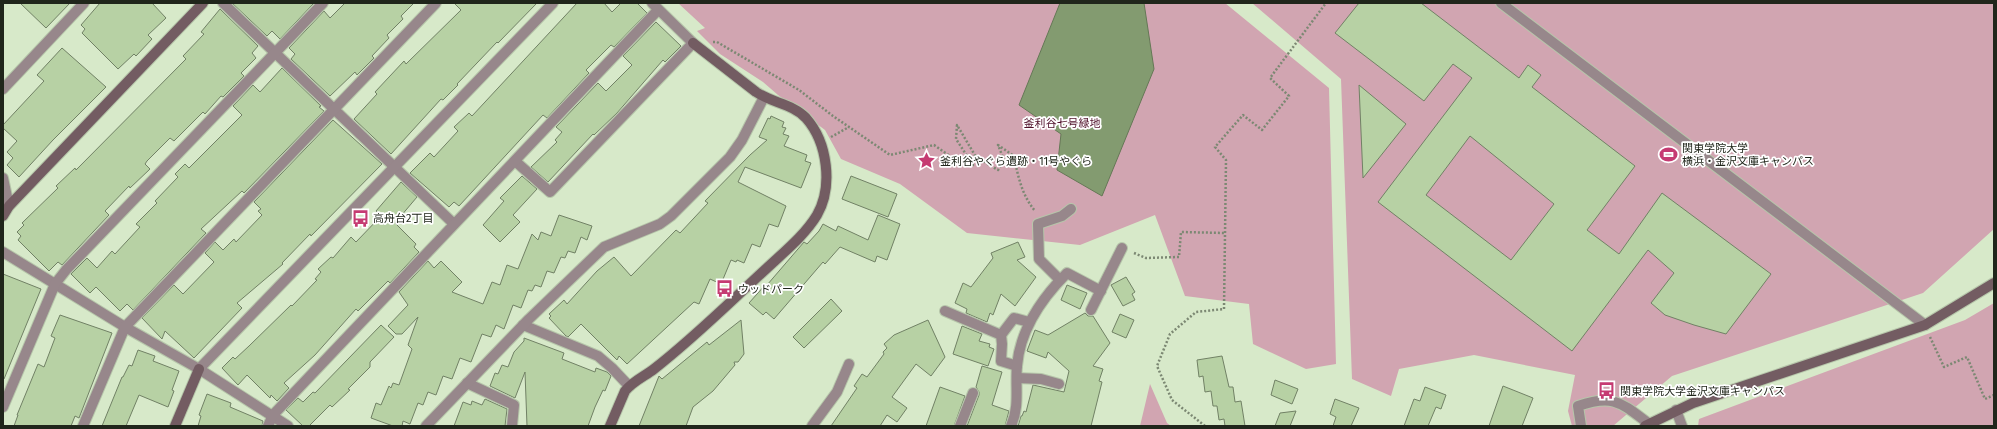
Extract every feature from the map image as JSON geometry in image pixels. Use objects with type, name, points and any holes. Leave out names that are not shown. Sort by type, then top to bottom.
[{"type":"street","points":[[3,89],[84,3]]},
{"type":"street","points":[[3,216],[9,206],[203,3]]},
{"type":"street","points":[[223,3],[277,52],[454,224]]},
{"type":"street","points":[[3,406],[55,284],[72,264],[323,3]]},
{"type":"street","points":[[83,426],[125,327],[436,3]]},
{"type":"street","points":[[175,426],[199,369],[553,3]]},
{"type":"street","points":[[1501,3],[1925,325]]},
{"type":"street","points":[[268,426],[273,415],[515,161],[655,6],[693,42],[764,98],[790,106],[805,117],[821,144],[825,159],[826,178],[824,198],[816,216],[799,237],[714,318],[654,369],[629,386],[625,391],[610,426]]},
{"type":"street","points":[[515,161],[550,192],[693,42]]},
{"type":"street","points":[[426,426],[523,325],[604,246],[660,224],[671,216],[730,158],[742,140],[764,98]]},
{"type":"street","points":[[3,178],[9,206]]},
{"type":"street","points":[[1060,280],[1039,259],[1038,224],[1062,216],[1071,209]]},
{"type":"street","points":[[1091,310],[1122,248]]},
{"type":"street","points":[[3,252],[125,327],[199,369],[288,426]]},
{"type":"street","points":[[1011,426],[1016,414],[1017,366],[1021,342],[1029,322],[1060,280],[1067,273],[1101,291]]},
{"type":"street","points":[[1581,426],[1578,406],[1597,399],[1620,403],[1646,424],[1676,410],[1925,325],[1967,301],[1994,283]]},
{"type":"street","points":[[945,311],[1001,335]]},
{"type":"street","points":[[1017,366],[1001,360],[1001,335],[1014,318],[1029,322]]},
{"type":"street","points":[[523,325],[598,356],[629,386]]},
{"type":"street","points":[[812,426],[837,392],[848,364]]},
{"type":"street","points":[[1017,378],[1041,379],[1059,384]]},
{"type":"street","points":[[466,383],[514,405],[512,426]]},
{"type":"street","points":[[960,426],[973,392]]},
{"type":"street","points":[[1676,410],[1682,426]]},
{"type":"path","points":[[1205,426],[1172,400],[1158,366],[1170,334],[1196,312],[1224,309],[1226,160],[1215,148],[1243,114],[1262,130],[1289,96],[1270,78],[1326,3]]},
{"type":"path","points":[[749,60],[799,90],[890,155],[934,145],[960,163],[973,164],[956,139],[957,125],[976,157],[998,170],[1004,160],[998,145],[1014,156],[1018,179],[1026,200],[1036,212],[1050,220]]},
{"type":"path","points":[[821,144],[849,127]]},
{"type":"path","points":[[1122,248],[1146,258],[1179,257],[1180,232],[1225,233]]},
{"type":"path","points":[[1925,325],[1944,367],[1967,357],[1985,399],[1994,396]]},
{"type":"green space","name":"釜利谷七号緑地","points":[[678,3],[1225,3],[1329,88],[1336,364],[1306,369],[1253,344],[1249,304],[1185,296],[1155,215],[1080,245],[967,233],[900,184],[841,159],[825,130],[763,82],[720,54],[697,31],[705,28]]},
{"type":"green space","name":"関東学院大学 横浜・金沢文庫キャンパス","points":[[1252,3],[1991,3],[1994,5],[1994,229],[1923,293],[1672,376],[1613,426],[1572,426],[1568,411],[1575,375],[1474,355],[1399,369],[1391,396],[1352,379],[1341,79]]},
{"type":"green space","points":[[1994,303],[1994,426],[1698,426],[1699,419],[1965,320]]},
{"type":"green space","points":[[1150,384],[1167,423],[1171,426],[1140,426]]},
{"type":"shaded area","points":[[1060,3],[1144,3],[1154,69],[1102,196],[1057,170],[1061,134],[1019,105]]},
{"type":"building","points":[[20,3],[70,3],[46,28]]},
{"type":"building","points":[[100,3],[152,3],[166,18],[148,35],[152,39],[136,56],[134,54],[118,69],[82,33],[85,29],[81,25]]},
{"type":"building","points":[[232,3],[314,3],[280,39],[272,31],[267,36]]},
{"type":"building","points":[[345,3],[414,3],[401,16],[403,19],[387,35],[389,38],[372,56],[374,58],[357,75],[355,72],[330,96],[291,59],[295,54],[289,48],[324,11],[330,18]]},
{"type":"building","points":[[454,3],[537,3],[498,43],[497,42],[443,100],[441,99],[391,154],[354,119],[377,94],[375,92],[404,61],[406,64],[461,10]]},
{"type":"building","points":[[577,3],[604,3],[612,12],[621,3],[637,3],[647,13],[614,47],[611,45],[586,70],[589,73],[547,118],[543,115],[459,206],[454,202],[449,207],[410,173],[430,153],[434,157],[458,131],[454,127],[469,113],[472,116]]},
{"type":"building","points":[[1359,3],[1421,3],[1519,78],[1528,65],[1541,75],[1532,87],[1635,166],[1587,230],[1619,254],[1662,193],[1771,274],[1726,334],[1665,315],[1651,303],[1674,273],[1648,250],[1572,351],[1378,202],[1472,78],[1453,64],[1424,101],[1335,33]],"holes":[[[1470,136],[1554,204],[1511,260],[1426,195]]]},
{"type":"building","points":[[220,9],[258,46],[252,53],[256,58],[241,73],[244,76],[223,97],[221,96],[205,114],[203,112],[174,141],[170,138],[147,161],[145,164],[150,169],[130,188],[129,186],[105,211],[109,215],[62,265],[58,262],[49,271],[18,240],[21,236],[17,232],[24,225],[22,223],[58,188],[56,186],[75,168],[76,170],[186,59],[183,56],[204,34],[201,32]]},
{"type":"building","points":[[656,22],[681,46],[665,62],[663,60],[617,113],[594,135],[593,134],[548,182],[531,167],[557,142],[555,140],[562,132],[556,127],[598,83],[606,91],[632,65],[623,56]]},
{"type":"building","points":[[62,48],[106,87],[53,140],[19,177],[7,165],[13,158],[7,152],[17,141],[3,128],[3,125],[44,81],[37,75]]},
{"type":"building","points":[[282,68],[321,106],[319,107],[324,111],[244,193],[242,191],[201,229],[206,233],[133,310],[127,304],[120,311],[96,287],[90,293],[71,274],[87,258],[97,268],[112,251],[115,254],[140,227],[136,224],[157,203],[155,201],[178,177],[175,174],[185,164],[189,168],[242,115],[233,106],[253,85],[260,92]]},
{"type":"building","points":[[1359,85],[1406,124],[1363,178]]},
{"type":"building","points":[[771,116],[784,122],[782,127],[786,128],[783,134],[789,136],[784,146],[807,155],[805,161],[811,163],[801,188],[745,167],[738,182],[786,206],[778,227],[769,224],[760,247],[752,244],[744,263],[737,260],[736,262],[731,260],[721,284],[710,279],[699,304],[694,302],[627,364],[619,356],[617,360],[581,324],[568,337],[566,336],[549,318],[551,316],[549,314],[564,300],[567,304],[597,271],[614,257],[631,276],[676,230],[680,233],[708,203],[705,201],[750,155],[767,140],[759,137],[768,118],[770,119]]},
{"type":"building","points":[[333,120],[382,164],[311,236],[310,234],[282,263],[283,264],[237,303],[242,308],[194,358],[165,331],[162,339],[142,318],[174,285],[183,294],[214,262],[205,253],[215,242],[223,250],[234,239],[236,242],[262,215],[258,211],[261,209],[254,202]]},
{"type":"building","points":[[522,176],[537,189],[513,215],[520,222],[500,242],[483,225],[504,201],[500,198]]},
{"type":"building","points":[[851,176],[897,194],[888,217],[842,199]]},
{"type":"building","points":[[401,182],[417,197],[395,223],[416,244],[414,247],[419,252],[390,283],[388,281],[358,311],[356,309],[315,355],[284,383],[289,388],[277,401],[271,395],[270,398],[247,375],[238,385],[222,368],[233,357],[235,359],[291,305],[292,306],[317,280],[315,279],[321,272],[318,269],[331,257],[333,258],[351,237],[356,242],[381,216],[376,211]]},
{"type":"building","points":[[559,215],[592,226],[587,240],[581,237],[575,253],[568,251],[565,258],[561,257],[554,273],[547,271],[541,287],[535,285],[532,291],[528,290],[521,308],[513,305],[504,329],[496,325],[491,337],[482,334],[471,362],[460,358],[452,379],[443,376],[436,395],[428,392],[423,405],[418,403],[410,424],[403,421],[402,426],[393,426],[371,418],[376,403],[381,405],[389,386],[391,388],[393,383],[399,385],[412,349],[408,345],[418,317],[402,334],[396,334],[388,326],[408,305],[399,292],[428,261],[434,268],[441,261],[462,282],[452,292],[483,304],[492,282],[500,285],[507,265],[518,269],[532,234],[538,240],[541,232],[551,236]]},
{"type":"building","points":[[878,215],[900,224],[887,260],[877,256],[875,262],[840,247],[825,264],[823,262],[774,319],[766,312],[763,315],[749,303],[766,284],[767,285],[804,242],[807,244],[819,231],[823,224],[836,231],[838,226],[868,240]]},
{"type":"building","points":[[1018,242],[1025,257],[1017,260],[1036,277],[1015,306],[1001,294],[993,315],[990,313],[987,322],[966,313],[967,309],[955,303],[963,283],[971,287],[993,258],[991,253]]},
{"type":"building","points":[[3,274],[41,289],[4,379],[3,379]]},
{"type":"building","points":[[1126,277],[1135,292],[1132,294],[1135,300],[1123,306],[1111,285]]},
{"type":"building","points":[[1067,285],[1087,293],[1080,309],[1061,300]]},
{"type":"building","points":[[831,299],[842,311],[804,348],[793,337]]},
{"type":"building","points":[[1085,313],[1088,316],[1093,316],[1110,343],[1093,366],[1103,369],[1099,381],[1102,382],[1091,426],[1018,426],[1021,416],[1024,411],[1026,412],[1033,385],[1064,392],[1069,371],[1048,352],[1046,358],[1027,351],[1035,330],[1048,335]]},
{"type":"building","points":[[1120,314],[1134,320],[1126,338],[1112,332]]},
{"type":"building","points":[[60,315],[112,333],[79,418],[75,416],[71,426],[14,426],[38,364],[44,367],[55,338],[51,336]]},
{"type":"building","points":[[741,320],[744,354],[738,362],[734,362],[735,365],[713,391],[693,407],[686,426],[639,426],[659,376],[662,379],[707,342],[709,345]]},
{"type":"building","points":[[928,320],[945,357],[931,376],[916,364],[892,397],[907,408],[897,422],[887,415],[880,426],[831,426],[857,388],[854,386],[862,374],[867,377],[884,354],[883,352],[887,348],[884,344],[894,335]]},
{"type":"building","points":[[381,325],[394,337],[370,362],[370,367],[348,389],[350,390],[332,407],[330,405],[309,426],[303,426],[286,410],[298,398],[303,402],[313,392],[315,393]]},
{"type":"building","points":[[962,326],[982,334],[979,341],[990,344],[989,347],[994,349],[988,366],[953,354]]},
{"type":"building","points":[[524,338],[564,353],[562,359],[595,372],[596,368],[607,372],[611,376],[605,391],[603,390],[595,407],[588,426],[527,426],[525,372],[515,398],[490,386],[495,373],[498,374],[502,365],[508,367],[514,352],[524,341]]},
{"type":"building","points":[[138,350],[155,356],[153,361],[179,371],[168,407],[139,395],[126,426],[102,426],[122,377],[129,365],[132,366]]},
{"type":"building","points":[[1222,356],[1229,387],[1233,387],[1235,402],[1241,401],[1245,426],[1225,426],[1224,419],[1219,420],[1217,406],[1213,406],[1211,391],[1205,392],[1203,376],[1199,377],[1197,360]]},
{"type":"building","points":[[982,366],[1002,372],[992,405],[1009,411],[1005,426],[967,426],[979,395],[976,387]]},
{"type":"building","points":[[1275,380],[1298,389],[1292,404],[1271,395]]},
{"type":"building","points":[[1503,386],[1533,398],[1522,426],[1489,426]]},
{"type":"building","points":[[940,387],[965,396],[954,426],[926,426]]},
{"type":"building","points":[[1425,387],[1446,395],[1441,409],[1436,407],[1428,426],[1404,426],[1414,399],[1420,401]]},
{"type":"building","points":[[207,394],[231,403],[230,407],[263,421],[262,426],[198,426],[201,416],[199,415]]},
{"type":"building","points":[[485,399],[507,409],[505,426],[454,426],[463,402],[471,405],[472,401],[482,405]]},
{"type":"building","points":[[1335,399],[1359,408],[1351,426],[1333,426],[1336,417],[1330,414]]},
{"type":"building","points":[[1296,411],[1290,426],[1275,426],[1280,413]]},
{"type":"place","name":"関東学院大学 横浜・金沢文庫キャンパス","points":[[1669,154]]},
{"type":"place","name":"釜利谷やぐら遺跡・11号やぐら","points":[[927,161]]},
{"type":"place","name":"高舟台2丁目","points":[[360,218]]},
{"type":"place","name":"ウッドパーク","points":[[725,289]]},
{"type":"place","name":"関東学院大学金沢文庫キャンパス","points":[[1607,391]]}]
